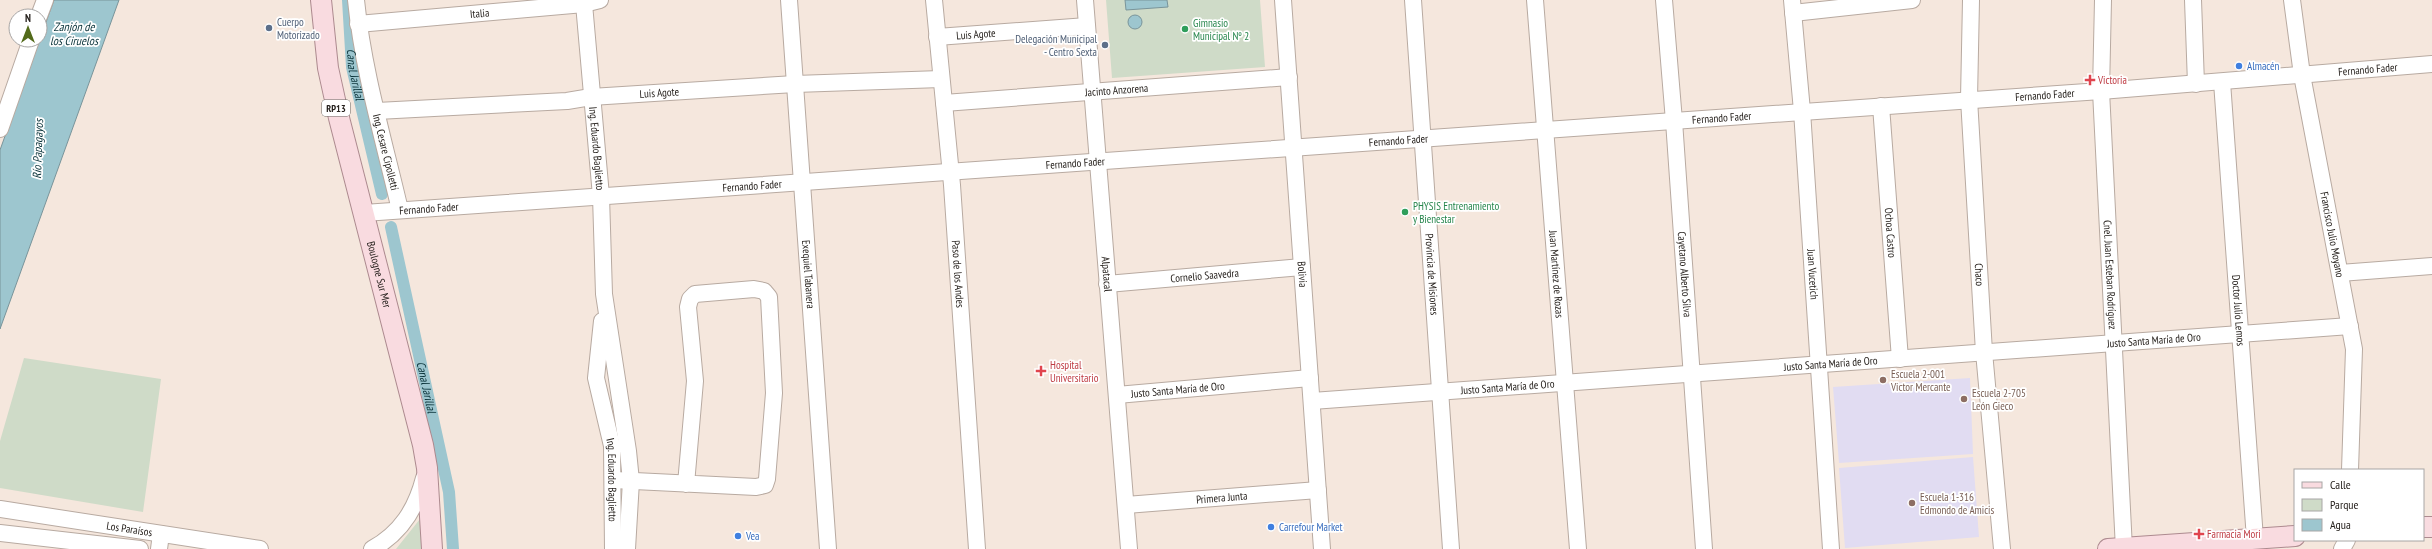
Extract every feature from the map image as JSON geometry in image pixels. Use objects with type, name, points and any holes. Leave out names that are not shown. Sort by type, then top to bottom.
[{"type":"main road","name":"Boulogne Sur Mer","points":[[321,0],[325,43],[334,96],[413,407],[427,468],[432,549]]},
{"type":"main road","points":[[2119,549],[2294,536]]},
{"type":"street","name":"Ing. Cesare Cipolletti","points":[[356,0],[358,24],[400,210]]},
{"type":"street","name":"Italia","points":[[358,24],[584,4],[600,0]]},
{"type":"street","name":"Exequiel Tabanera","points":[[789,0],[828,549]]},
{"type":"street","name":"Paso de los Andes","points":[[934,0],[950,171],[977,549]]},
{"type":"street","name":"Alpatacal","points":[[1085,0],[1129,549]]},
{"type":"street","name":"Bolivia","points":[[1283,0],[1322,549]]},
{"type":"street","name":"Provincia de Misiones","points":[[1413,0],[1451,549]]},
{"type":"street","name":"Juan Martínez de Rozas","points":[[1535,0],[1578,549]]},
{"type":"street","name":"Cayetano Alberto Silva","points":[[1664,0],[1704,549]]},
{"type":"street","points":[[1792,6],[1912,0]]},
{"type":"street","name":"Chaco","points":[[1971,0],[1969,99],[1984,352],[2002,549]]},
{"type":"street","name":"Cnel. Juan Esteban Rodríguez","points":[[2103,0],[2101,91],[2113,343],[2119,549]]},
{"type":"street","points":[[2194,0],[2196,84]]},
{"type":"street","name":"Francisco Julio Moyano","points":[[2292,0],[2302,75],[2354,349],[2350,469]]},
{"type":"street","name":"Ing. Eduardo Baglietto","points":[[584,4],[591,97],[601,196],[604,294],[628,451],[631,481],[623,539],[612,549]]},
{"type":"street","name":"Juan Vucetich","points":[[1792,6],[1802,111],[1830,549]]},
{"type":"street","name":"Luis Agote","points":[[938,37],[1087,26]]},
{"type":"street","points":[[0,129],[28,48]]},
{"type":"street","name":"Fernando Fader","points":[[364,213],[1423,139],[1969,99],[2101,91],[2432,64]]},
{"type":"street","name":"Jacinto Anzorena","points":[[944,104],[1288,77]]},
{"type":"street","name":"Luis Agote","points":[[377,111],[567,101],[591,97],[794,84],[942,79]]},
{"type":"street","name":"Doctor Julio Lemos","points":[[2222,82],[2255,539]]},
{"type":"street","name":"Ochoa Castro","points":[[1881,106],[1900,359]]},
{"type":"street","points":[[2340,273],[2432,266]]},
{"type":"street","name":"Cornelio Saavedra","points":[[1107,284],[1302,267]]},
{"type":"street","points":[[614,480],[686,484],[756,487],[764,485],[767,479],[774,374],[768,297],[764,292],[754,289],[695,294],[690,299],[688,307],[695,381],[686,484]]},
{"type":"street","name":"Ing. Eduardo Baglietto","points":[[604,294],[596,378],[612,446],[614,480],[623,539]]},
{"type":"street","name":"Justo Santa María de Oro","points":[[1312,401],[1566,381],[1900,359],[2350,326]]},
{"type":"street","name":"Justo Santa María de Oro","points":[[1117,395],[1310,378]]},
{"type":"street","points":[[372,549],[402,526],[419,496],[427,468]]},
{"type":"street","name":"Primera Junta","points":[[1126,505],[1318,490]]},
{"type":"street","name":"Los Paraísos","points":[[0,509],[160,542],[260,549]]},
{"type":"street","points":[[0,533],[34,543],[140,549]]},
{"type":"shaded area","points":[[1970,378],[1973,454],[1839,463],[1833,387]]},
{"type":"shaded area","points":[[1973,457],[1979,537],[1845,548],[1839,468]]},
{"type":"green space","name":"Gimnasio Municipal Nº 2","points":[[1106,0],[1260,0],[1265,67],[1112,78]]},
{"type":"green space","points":[[24,358],[161,379],[143,512],[0,488],[0,441]]},
{"type":"green space","points":[[424,514],[425,549],[396,549]]},
{"type":"water","name":"Zanjón de los Ciruelos","points":[[54,0],[119,0],[0,329],[0,150],[37,48],[48,48],[48,17]]},
{"type":"water","points":[[1125,0],[1167,0],[1168,7],[1126,10]]},
{"type":"water","points":[[1132,15],[1138,15],[1142,19],[1142,25],[1138,29],[1132,29],[1128,25],[1128,19]]},
{"type":"waterway","name":"Canal Jarillal","points":[[348,0],[352,67],[382,194]]},
{"type":"waterway","name":"Canal Jarillal","points":[[391,227],[449,492],[453,549]]},
{"type":"place","name":"Cuerpo Motorizado","points":[[269,28]]},
{"type":"place","name":"Gimnasio Municipal Nº 2","points":[[1185,29]]},
{"type":"place","name":"Delegación Municipal - Centro Sexta","points":[[1105,45]]},
{"type":"place","name":"Almacén","points":[[2239,66]]},
{"type":"place","name":"Victoria","points":[[2090,80]]},
{"type":"place","name":"PHYSIS Entrenamiento y Bienestar","points":[[1405,212]]},
{"type":"place","name":"Hospital Universitario","points":[[1041,371]]},
{"type":"place","name":"Escuela 2-001 Victor Mercante","points":[[1883,380]]},
{"type":"place","name":"Escuela 2-705 León Gieco","points":[[1964,399]]},
{"type":"place","name":"Escuela 1-316 Edmondo de Amicis","points":[[1912,503]]},
{"type":"place","name":"Carrefour Market","points":[[1271,527]]},
{"type":"place","name":"Farmacia Mori","points":[[2199,534]]},
{"type":"place","name":"Vea","points":[[738,536]]},
{"type":"water label","name":"Río Papagayos","points":[[38,149]]}]
